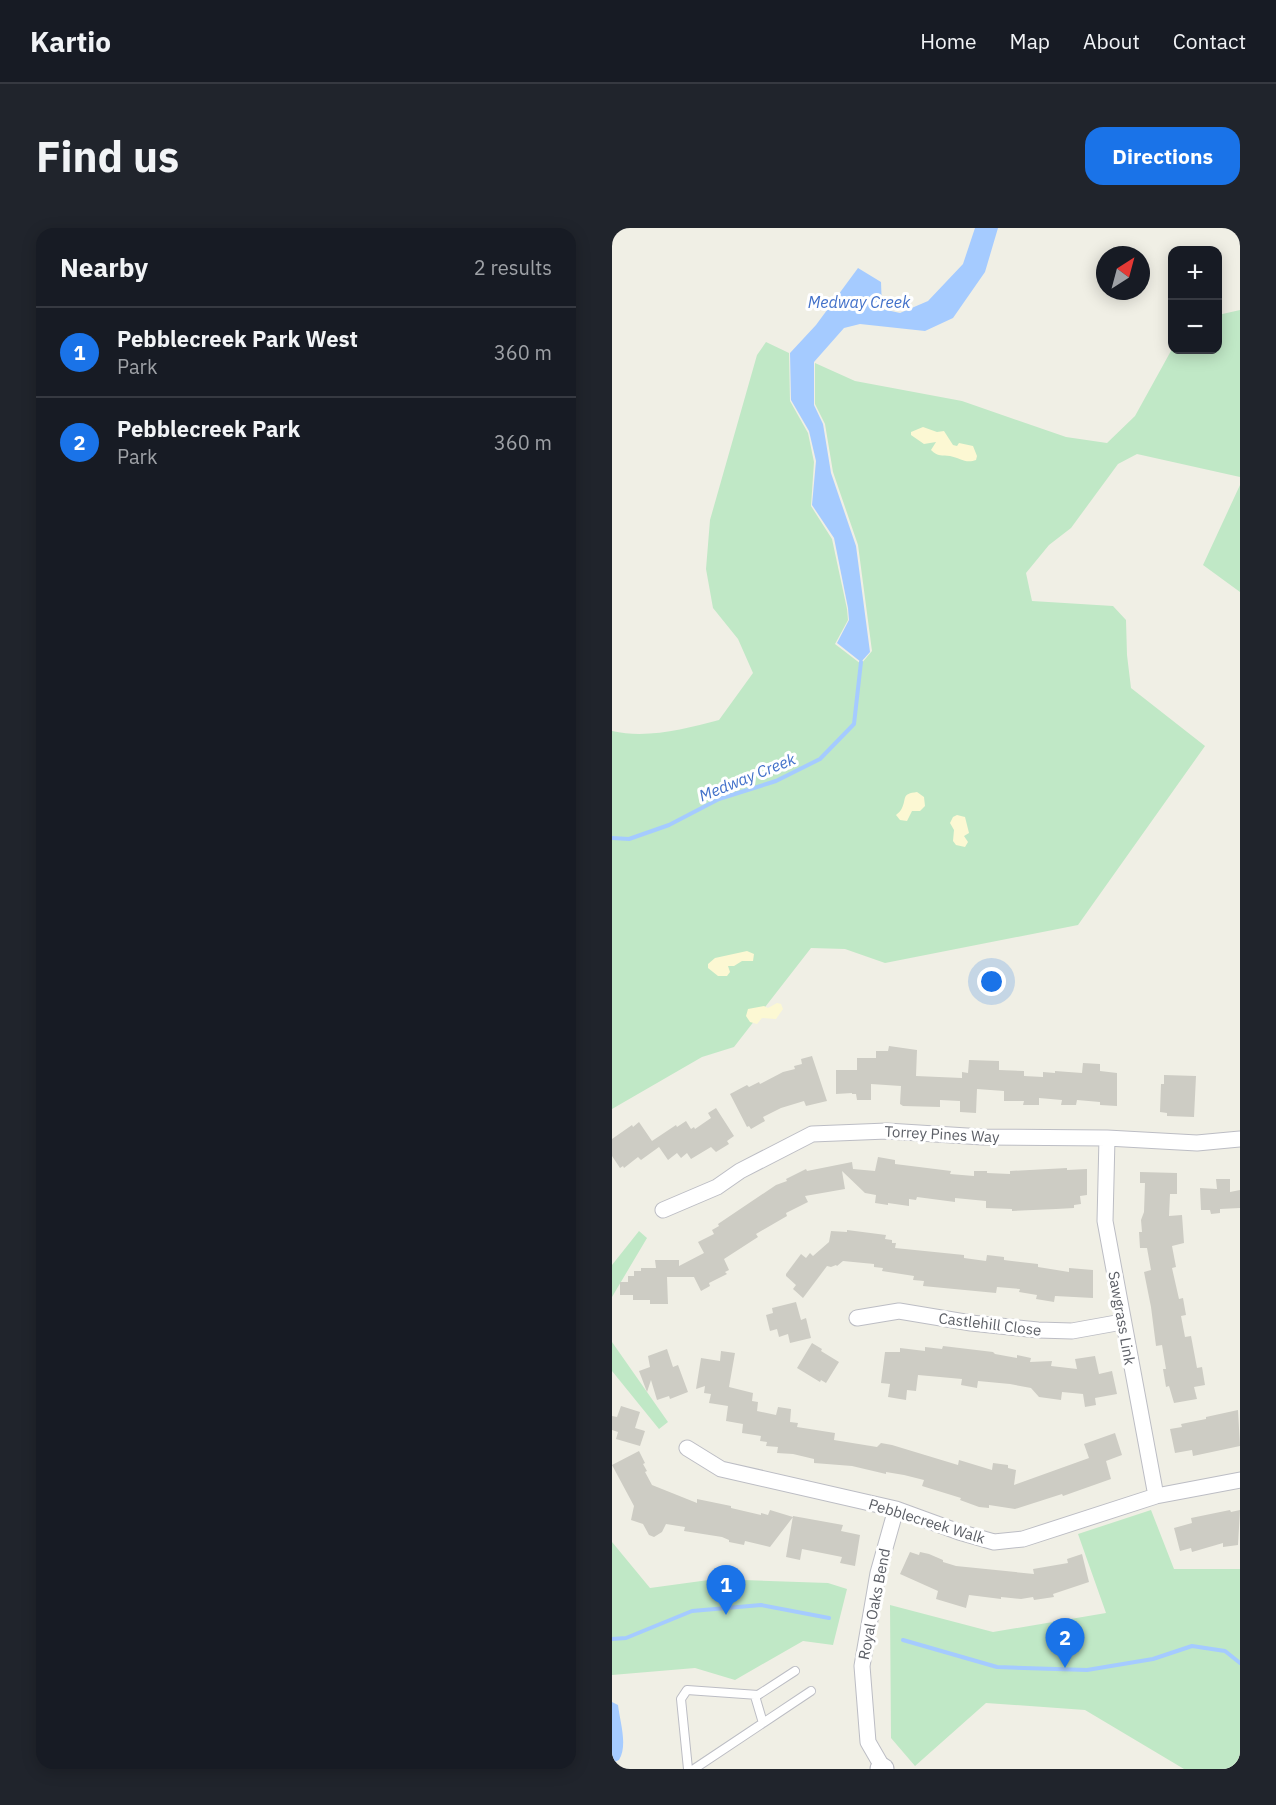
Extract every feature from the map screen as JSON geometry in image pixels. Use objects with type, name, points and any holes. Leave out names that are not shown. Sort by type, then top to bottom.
[{"type":"street","name":"Torrey Pines Way","points":[[663,1210],[717,1187],[740,1171],[812,1134],[887,1131],[983,1137],[1107,1138],[1197,1143],[1240,1139]]},
{"type":"street","name":"Sawgrass Link","points":[[1107,1138],[1105,1221],[1156,1496]]},
{"type":"street","name":"Castlehill Close","points":[[858,1318],[899,1311],[971,1323],[1072,1331],[1122,1322]]},
{"type":"street","name":"Pebblecreek Walk","points":[[687,1448],[721,1469],[896,1509],[994,1542],[1023,1539],[1156,1496],[1240,1480]]},
{"type":"street","name":"Royal Oaks Bend","points":[[882,1769],[868,1742],[862,1666],[878,1573],[896,1509]]},
{"type":"lane","points":[[688,1769],[681,1699],[687,1690],[755,1696],[795,1671]]},
{"type":"lane","points":[[694,1769],[811,1691]]},
{"type":"lane","points":[[755,1696],[763,1723]]},
{"type":"green space","points":[[1240,310],[1240,477],[1137,454],[1118,464],[1071,528],[1049,545],[1026,573],[1032,601],[1113,606],[1126,620],[1131,688],[1205,746],[1078,925],[885,963],[845,949],[811,948],[734,1047],[702,1057],[612,1109],[612,731],[652,733],[679,730],[719,720],[753,673],[738,639],[713,608],[706,569],[710,520],[757,355],[766,342],[789,353],[790,401],[808,433],[814,462],[811,506],[832,539],[847,609],[848,620],[835,644],[861,664],[872,651],[858,545],[833,472],[825,424],[815,404],[815,363],[855,381],[962,401],[1066,437],[1107,443],[1135,416],[1169,354],[1222,354],[1222,314]]},
{"type":"green space","points":[[1240,485],[1240,592],[1203,565]]},
{"type":"green space","points":[[639,1231],[647,1238],[612,1297],[612,1265]]},
{"type":"green space","points":[[612,1342],[668,1422],[659,1429],[612,1371]]},
{"type":"green space","points":[[1151,1510],[1174,1569],[1240,1569],[1240,1769],[1184,1769],[1085,1710],[986,1703],[915,1766],[891,1738],[890,1605],[993,1632],[1106,1613],[1078,1534]]},
{"type":"green space","points":[[612,1542],[650,1588],[716,1579],[828,1583],[847,1589],[833,1645],[803,1641],[735,1680],[695,1668],[612,1675]]},
{"type":"sand","points":[[923,427],[937,432],[944,431],[953,445],[957,446],[959,443],[973,446],[977,456],[976,460],[966,461],[936,454],[931,450],[936,442],[924,444],[911,435],[911,432]]},
{"type":"sand","points":[[917,792],[924,797],[925,806],[920,811],[912,811],[907,821],[900,820],[896,815],[902,809],[905,797]]},
{"type":"sand","points":[[957,815],[965,817],[969,833],[964,836],[968,842],[965,847],[956,845],[953,841],[954,830],[950,823]]},
{"type":"sand","points":[[747,951],[754,954],[753,961],[742,961],[734,966],[728,966],[730,972],[727,976],[718,976],[708,968],[708,964],[715,958]]},
{"type":"sand","points":[[777,1003],[781,1004],[783,1009],[776,1019],[762,1018],[757,1024],[750,1022],[746,1016],[748,1009],[764,1006],[768,1008]]},
{"type":"water","name":"Medway Creek","points":[[975,228],[998,228],[985,272],[953,318],[925,331],[860,324],[844,328],[814,362],[814,405],[823,424],[831,473],[856,546],[870,652],[861,662],[837,643],[849,620],[848,608],[834,538],[812,505],[816,461],[809,431],[791,400],[790,353],[816,325],[858,268],[881,282],[882,309],[900,313],[928,301],[963,264]]},
{"type":"water","points":[[612,1702],[618,1705],[623,1747],[619,1760],[612,1763]]},
{"type":"building","points":[[889,1046],[917,1050],[916,1076],[962,1078],[962,1072],[968,1073],[969,1060],[999,1061],[999,1070],[1024,1071],[1024,1076],[1043,1077],[1043,1072],[1082,1073],[1083,1063],[1100,1064],[1100,1071],[1117,1073],[1117,1106],[1077,1100],[1076,1105],[1061,1105],[1062,1100],[1039,1098],[1039,1105],[1023,1105],[1024,1101],[1004,1101],[1004,1091],[977,1089],[976,1113],[960,1112],[960,1101],[940,1100],[940,1107],[903,1106],[900,1104],[901,1086],[871,1084],[871,1100],[857,1100],[856,1094],[852,1093],[836,1094],[836,1070],[857,1070],[857,1058],[876,1058],[876,1051],[888,1051]]},
{"type":"building","points":[[812,1056],[827,1101],[806,1106],[804,1101],[781,1108],[763,1117],[765,1121],[751,1129],[747,1127],[730,1094],[747,1085],[749,1087],[759,1082],[760,1084],[783,1072],[795,1069],[794,1066],[802,1064],[801,1059]]},
{"type":"building","points":[[1164,1075],[1196,1076],[1194,1117],[1167,1116],[1167,1113],[1160,1112],[1161,1084],[1164,1084]]},
{"type":"building","points":[[716,1108],[734,1136],[727,1141],[729,1144],[716,1152],[711,1147],[691,1159],[687,1153],[681,1158],[677,1153],[668,1160],[659,1147],[641,1160],[638,1157],[624,1168],[623,1166],[620,1168],[612,1156],[612,1139],[632,1125],[633,1127],[639,1122],[652,1141],[686,1121],[691,1129],[694,1127],[695,1129],[711,1118],[708,1113]]},
{"type":"building","points":[[878,1157],[895,1160],[895,1164],[974,1176],[974,1171],[1010,1174],[1010,1171],[1087,1169],[1087,1195],[1080,1196],[1081,1204],[1074,1205],[1074,1208],[1056,1209],[1012,1211],[1012,1209],[986,1208],[986,1201],[955,1198],[955,1202],[917,1197],[916,1200],[909,1199],[909,1206],[888,1203],[888,1205],[875,1203],[876,1195],[865,1193],[842,1171],[845,1189],[805,1196],[808,1202],[786,1213],[787,1216],[756,1234],[758,1237],[724,1259],[729,1270],[725,1272],[727,1274],[709,1283],[710,1286],[701,1291],[694,1277],[667,1277],[668,1304],[650,1304],[650,1300],[633,1300],[633,1295],[620,1295],[620,1282],[628,1282],[628,1276],[634,1276],[634,1271],[641,1271],[641,1268],[656,1268],[655,1260],[679,1260],[679,1266],[704,1253],[698,1242],[714,1234],[712,1230],[719,1226],[718,1224],[776,1185],[787,1181],[786,1179],[806,1169],[807,1171],[852,1162],[853,1169],[875,1171]]},
{"type":"building","points":[[1140,1172],[1177,1173],[1177,1194],[1170,1194],[1169,1216],[1182,1215],[1184,1243],[1172,1246],[1176,1267],[1172,1268],[1179,1299],[1183,1298],[1186,1315],[1181,1316],[1185,1337],[1191,1336],[1197,1368],[1202,1367],[1205,1385],[1194,1387],[1197,1399],[1174,1403],[1169,1386],[1166,1387],[1162,1345],[1156,1346],[1144,1272],[1151,1270],[1147,1248],[1140,1248],[1139,1232],[1142,1232],[1145,1183],[1140,1183]]},
{"type":"building","points":[[1216,1179],[1230,1179],[1230,1192],[1240,1190],[1240,1208],[1220,1209],[1220,1213],[1211,1214],[1210,1210],[1201,1210],[1200,1188],[1217,1189]]},
{"type":"building","points":[[847,1230],[886,1235],[885,1239],[896,1243],[895,1248],[964,1255],[964,1258],[986,1261],[987,1255],[1004,1257],[1004,1260],[1038,1264],[1038,1267],[1069,1272],[1069,1268],[1093,1270],[1093,1298],[1055,1296],[1054,1302],[1036,1299],[1037,1295],[1019,1292],[1020,1289],[997,1287],[996,1293],[923,1286],[924,1281],[913,1280],[914,1276],[882,1271],[883,1268],[874,1267],[874,1264],[843,1261],[837,1266],[827,1266],[803,1298],[793,1289],[796,1285],[786,1274],[801,1254],[806,1258],[810,1253],[813,1256],[829,1242],[831,1231],[847,1232]]},
{"type":"building","points":[[796,1302],[801,1320],[806,1318],[811,1338],[790,1343],[788,1334],[779,1337],[777,1329],[770,1331],[766,1315],[773,1313],[772,1308]]},
{"type":"building","points":[[812,1343],[839,1362],[826,1383],[821,1380],[820,1382],[797,1368]]},
{"type":"building","points":[[943,1346],[993,1352],[1017,1358],[1017,1355],[1031,1358],[1030,1362],[1052,1361],[1051,1366],[1077,1369],[1075,1359],[1095,1356],[1099,1374],[1112,1371],[1117,1394],[1095,1398],[1096,1405],[1085,1407],[1083,1394],[1062,1392],[1061,1400],[1039,1397],[1031,1388],[1010,1384],[978,1381],[977,1388],[961,1385],[962,1379],[918,1375],[916,1391],[907,1390],[906,1400],[888,1397],[890,1384],[881,1383],[885,1352],[900,1352],[900,1348],[925,1351],[925,1347],[942,1349]]},
{"type":"building","points":[[667,1349],[673,1367],[678,1365],[688,1392],[670,1399],[669,1396],[657,1400],[651,1380],[647,1392],[639,1371],[650,1367],[648,1356]]},
{"type":"building","points":[[721,1351],[735,1353],[729,1387],[753,1393],[752,1401],[758,1402],[757,1411],[776,1415],[778,1407],[791,1409],[790,1422],[798,1423],[797,1427],[835,1433],[834,1440],[877,1447],[881,1443],[892,1445],[958,1465],[959,1460],[992,1470],[993,1463],[1008,1465],[1008,1468],[1016,1470],[1014,1485],[1089,1458],[1084,1444],[1115,1433],[1122,1455],[1106,1461],[1111,1479],[1063,1496],[1062,1494],[1015,1509],[989,1505],[989,1508],[979,1507],[960,1500],[961,1498],[922,1486],[924,1480],[852,1466],[814,1463],[814,1459],[777,1453],[778,1447],[766,1446],[767,1442],[760,1441],[761,1436],[742,1433],[743,1424],[726,1421],[728,1406],[709,1403],[711,1394],[704,1393],[705,1386],[696,1389],[701,1358],[720,1361]]},
{"type":"building","points":[[621,1406],[640,1412],[635,1428],[645,1431],[640,1446],[616,1439],[618,1432],[612,1430],[612,1416],[617,1417]]},
{"type":"building","points":[[1238,1410],[1240,1446],[1193,1456],[1192,1450],[1175,1453],[1170,1429],[1182,1427],[1181,1424],[1206,1419],[1206,1417]]},
{"type":"building","points":[[639,1451],[645,1463],[643,1464],[647,1471],[645,1472],[652,1485],[697,1503],[697,1499],[761,1515],[761,1513],[768,1515],[770,1510],[793,1517],[770,1547],[745,1541],[744,1545],[729,1542],[722,1537],[684,1531],[685,1527],[666,1524],[662,1532],[654,1537],[649,1535],[643,1524],[631,1520],[634,1506],[612,1465]]},
{"type":"building","points":[[1230,1510],[1231,1512],[1240,1510],[1238,1545],[1223,1547],[1223,1543],[1192,1552],[1191,1548],[1180,1551],[1174,1528],[1192,1523],[1191,1518]]},
{"type":"building","points":[[793,1516],[843,1525],[841,1531],[860,1535],[855,1566],[840,1563],[842,1557],[802,1549],[800,1560],[786,1557]]},
{"type":"building","points":[[910,1552],[919,1555],[920,1552],[929,1554],[956,1566],[1034,1574],[1033,1569],[1068,1563],[1067,1559],[1082,1554],[1089,1582],[1053,1594],[1054,1597],[1034,1600],[1033,1597],[1021,1599],[1001,1597],[1001,1599],[969,1595],[966,1608],[936,1599],[938,1591],[900,1574]]},
{"type":"waterway","name":"Medway Creek","points":[[612,838],[629,839],[669,825],[719,799],[776,781],[820,759],[854,724],[861,662]]},
{"type":"waterway","points":[[612,1639],[626,1638],[692,1611],[761,1605],[829,1618]]},
{"type":"waterway","points":[[903,1640],[997,1667],[1087,1670],[1153,1659],[1192,1646],[1225,1651],[1240,1663]]},
{"type":"place","name":"Pebblecreek Park West","points":[[726,1615]]},
{"type":"place","name":"Pebblecreek Park","points":[[1065,1668]]}]
